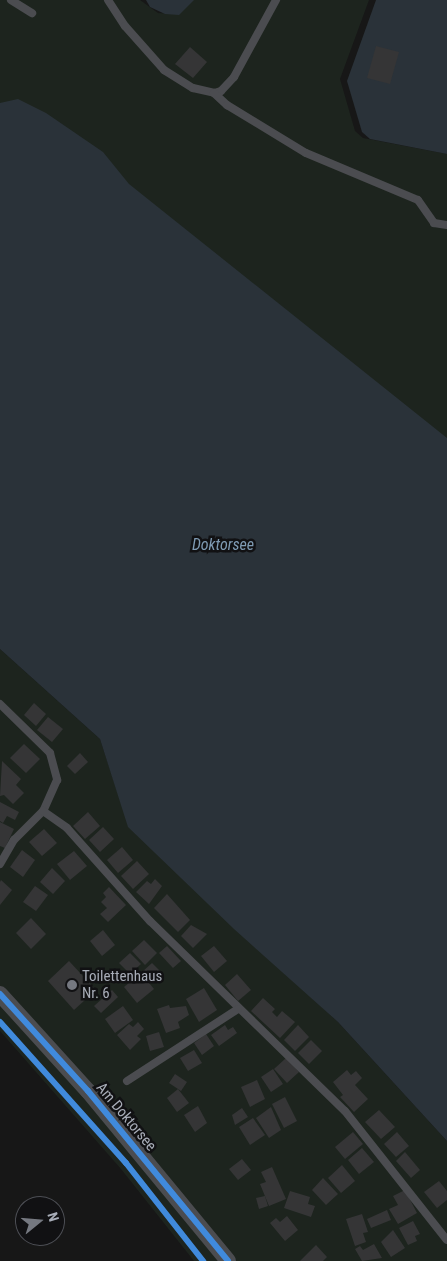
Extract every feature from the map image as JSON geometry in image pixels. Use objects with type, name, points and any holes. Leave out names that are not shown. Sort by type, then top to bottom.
[{"type":"street","name":"Am Doktorsee","points":[[0,994],[88,1091],[228,1261]]},
{"type":"lane","points":[[11,0],[32,13]]},
{"type":"lane","points":[[108,0],[125,26],[164,70],[193,88],[214,93],[227,105],[306,153],[418,200],[434,223],[447,225]]},
{"type":"lane","points":[[214,93],[221,91],[234,77],[276,0]]},
{"type":"lane","points":[[0,704],[50,753],[57,780],[44,811],[14,840],[0,864]]},
{"type":"lane","points":[[44,811],[67,828],[150,921],[238,1009],[300,1064],[345,1111],[447,1240]]},
{"type":"lane","points":[[127,1081],[238,1009]]},
{"type":"shaded area","points":[[0,0],[140,0],[158,13],[172,14],[185,0],[369,0],[340,79],[355,131],[363,138],[447,154],[447,443],[0,104]]},
{"type":"shaded area","points":[[0,649],[100,739],[129,827],[338,1022],[447,1141],[447,1261],[194,1261],[121,1169],[0,1031]]},
{"type":"water","points":[[146,0],[194,0],[179,15],[165,14],[150,7]]},
{"type":"water","points":[[376,0],[447,0],[447,154],[370,139],[362,132],[347,81]]},
{"type":"water","name":"Doktorsee","points":[[18,99],[46,113],[103,152],[129,184],[447,438],[447,1141],[338,1022],[234,929],[128,827],[100,739],[0,649],[0,103]]},
{"type":"building","points":[[376,46],[399,52],[390,84],[367,78]]},
{"type":"building","points":[[190,47],[207,62],[193,78],[175,64]]},
{"type":"building","points":[[34,703],[46,714],[36,726],[24,715]]},
{"type":"building","points":[[48,717],[63,729],[52,742],[37,730]]},
{"type":"building","points":[[24,744],[40,759],[26,773],[10,758]]},
{"type":"building","points":[[80,753],[88,762],[75,774],[67,766]]},
{"type":"building","points":[[2,761],[21,779],[16,785],[24,793],[13,804],[4,795],[0,796]]},
{"type":"building","points":[[0,802],[19,812],[15,820],[7,816],[3,823],[0,821]]},
{"type":"building","points":[[88,812],[100,826],[85,839],[73,826]]},
{"type":"building","points":[[0,822],[14,829],[5,848],[0,846]]},
{"type":"building","points":[[103,827],[114,839],[100,852],[89,840]]},
{"type":"building","points":[[44,829],[57,843],[42,856],[29,842]]},
{"type":"building","points":[[122,847],[133,860],[118,873],[107,860]]},
{"type":"building","points":[[22,850],[35,860],[23,877],[10,867]]},
{"type":"building","points":[[74,851],[87,866],[70,880],[57,864]]},
{"type":"building","points":[[137,861],[149,874],[133,889],[121,876]]},
{"type":"building","points":[[52,868],[65,881],[53,894],[40,882]]},
{"type":"building","points":[[155,879],[162,886],[149,904],[136,892],[147,881],[151,884]]},
{"type":"building","points":[[1,880],[12,890],[0,905],[0,882]]},
{"type":"building","points":[[35,886],[48,895],[36,911],[23,902]]},
{"type":"building","points":[[109,887],[126,905],[108,922],[100,914],[107,908],[101,902],[106,897],[103,893]]},
{"type":"building","points":[[167,894],[190,920],[178,932],[154,908]]},
{"type":"building","points":[[31,918],[46,934],[31,949],[16,933]]},
{"type":"building","points":[[191,925],[207,934],[193,948],[181,936]]},
{"type":"building","points":[[103,930],[115,945],[102,956],[90,941]]},
{"type":"building","points":[[144,940],[157,953],[145,965],[132,951]]},
{"type":"building","points":[[167,946],[181,961],[173,968],[159,953]]},
{"type":"building","points":[[214,946],[227,961],[214,972],[201,956]]},
{"type":"building","points":[[130,953],[141,964],[130,974],[119,963]]},
{"type":"building","name":"Toilettenhaus Nr. 6","points":[[69,961],[96,990],[74,1010],[48,981]]},
{"type":"building","points":[[152,963],[161,972],[152,981],[142,972]]},
{"type":"building","points":[[141,973],[154,989],[137,1003],[124,987]]},
{"type":"building","points":[[237,974],[251,990],[238,1001],[225,985]]},
{"type":"building","points":[[204,988],[217,1010],[199,1022],[186,999]]},
{"type":"building","points":[[112,990],[118,997],[101,1013],[94,1006]]},
{"type":"building","points":[[263,998],[275,1009],[272,1012],[277,1017],[282,1011],[295,1022],[280,1038],[251,1011]]},
{"type":"building","points":[[169,1005],[170,1008],[186,1006],[189,1015],[178,1022],[180,1028],[166,1033],[157,1009]]},
{"type":"building","points":[[123,1006],[133,1020],[115,1033],[105,1019]]},
{"type":"building","points":[[138,1022],[144,1029],[137,1036],[141,1039],[130,1050],[117,1035],[129,1024],[133,1027]]},
{"type":"building","points":[[225,1025],[228,1030],[233,1027],[237,1033],[219,1046],[211,1035]]},
{"type":"building","points":[[298,1025],[309,1037],[295,1051],[284,1040]]},
{"type":"building","points":[[159,1032],[164,1047],[150,1051],[146,1036]]},
{"type":"building","points":[[206,1034],[214,1046],[202,1055],[194,1043]]},
{"type":"building","points":[[311,1040],[322,1051],[309,1064],[298,1053]]},
{"type":"building","points":[[194,1050],[202,1063],[188,1071],[180,1058]]},
{"type":"building","points":[[286,1058],[299,1072],[287,1083],[274,1069]]},
{"type":"building","points":[[273,1069],[283,1084],[271,1092],[261,1077]]},
{"type":"building","points":[[347,1070],[351,1075],[356,1071],[362,1078],[355,1085],[368,1099],[354,1112],[340,1097],[343,1095],[333,1082]]},
{"type":"building","points":[[175,1074],[187,1082],[181,1091],[169,1083]]},
{"type":"building","points":[[257,1080],[265,1099],[250,1107],[241,1087]]},
{"type":"building","points":[[178,1089],[189,1103],[177,1112],[167,1098]]},
{"type":"building","points":[[285,1097],[297,1121],[284,1128],[272,1104]]},
{"type":"building","points":[[198,1106],[207,1123],[195,1132],[184,1115]]},
{"type":"building","points":[[271,1107],[281,1130],[269,1138],[256,1118]]},
{"type":"building","points":[[242,1108],[248,1117],[235,1125],[232,1115]]},
{"type":"building","points":[[379,1110],[395,1127],[381,1139],[365,1122]]},
{"type":"building","points":[[253,1118],[265,1135],[250,1145],[239,1127]]},
{"type":"building","points":[[353,1132],[363,1144],[345,1159],[335,1147]]},
{"type":"building","points":[[397,1132],[409,1146],[396,1157],[384,1144]]},
{"type":"building","points":[[362,1148],[374,1162],[359,1174],[348,1160]]},
{"type":"building","points":[[405,1152],[420,1170],[411,1178],[396,1161]]},
{"type":"building","points":[[242,1159],[251,1170],[238,1180],[229,1169]]},
{"type":"building","points":[[342,1165],[355,1181],[341,1193],[328,1178]]},
{"type":"building","points":[[272,1167],[286,1199],[269,1206],[260,1184],[266,1182],[261,1172]]},
{"type":"building","points":[[323,1178],[338,1194],[326,1205],[312,1190]]},
{"type":"building","points":[[439,1181],[447,1191],[447,1200],[437,1208],[424,1192]]},
{"type":"building","points":[[405,1190],[417,1213],[398,1224],[389,1209],[398,1205],[393,1196]]},
{"type":"building","points":[[290,1191],[310,1197],[308,1204],[315,1206],[311,1217],[284,1208]]},
{"type":"building","points":[[265,1196],[268,1206],[259,1209],[256,1198]]},
{"type":"building","points":[[387,1210],[391,1220],[371,1228],[367,1219]]},
{"type":"building","points":[[362,1214],[368,1232],[363,1233],[366,1242],[355,1246],[346,1219]]},
{"type":"building","points":[[287,1216],[298,1230],[285,1241],[270,1223],[276,1218],[280,1222]]},
{"type":"building","points":[[413,1221],[420,1234],[415,1236],[417,1241],[408,1245],[399,1228]]},
{"type":"building","points":[[393,1230],[405,1248],[391,1257],[381,1242]]},
{"type":"building","points":[[374,1244],[382,1258],[362,1261],[355,1249],[360,1246],[363,1250]]},
{"type":"building","points":[[316,1245],[327,1257],[323,1261],[300,1261]]},
{"type":"cycle path","points":[[0,994],[88,1091],[228,1261]]},
{"type":"cycle path","points":[[0,1022],[126,1163],[203,1261]]},
{"type":"place","name":"Toilettenhaus Nr. 6","points":[[72,985]]}]
